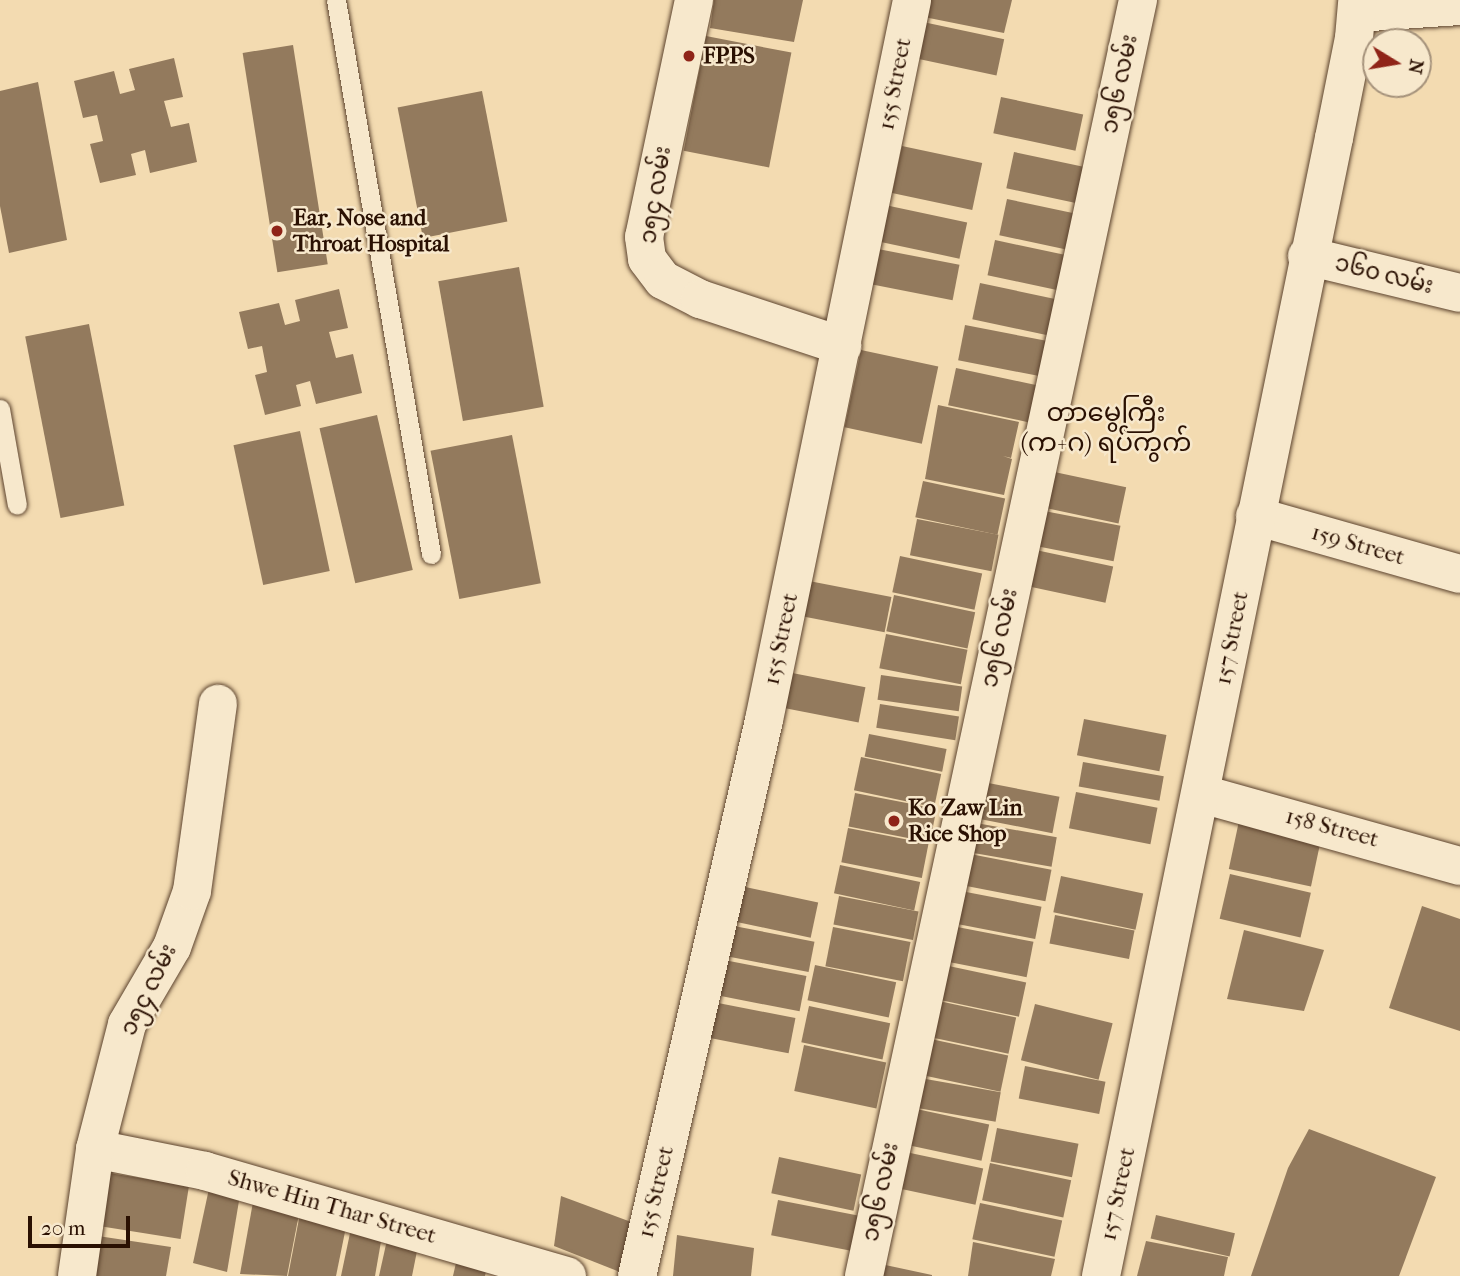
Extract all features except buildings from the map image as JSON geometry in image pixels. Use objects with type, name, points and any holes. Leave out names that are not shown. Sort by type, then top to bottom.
[{"type":"street","name":"၁၅၄ လမ်း","points":[[694,0],[645,237],[647,259],[663,280],[700,299],[842,346]]},
{"type":"street","name":"155 Street","points":[[637,1276],[764,720],[912,0]]},
{"type":"street","name":"၁၅၆ လမ်း","points":[[864,1276],[1138,0]]},
{"type":"street","points":[[1357,7],[1460,6]]},
{"type":"street","name":"157 Street","points":[[1101,1276],[1202,794],[1357,7]]},
{"type":"street","name":"၁၆၀ လမ်း","points":[[1307,256],[1460,293]]},
{"type":"street","name":"159 Street","points":[[1255,516],[1460,573]]},
{"type":"street","name":"၁၅၄ လမ်း","points":[[78,1276],[95,1149],[127,1024],[172,947],[192,891],[218,704]]},
{"type":"street","name":"158 Street","points":[[1202,794],[1460,866]]},
{"type":"street","name":"Shwe Hin Thar Street","points":[[95,1149],[205,1171],[567,1276]]},
{"type":"lane","points":[[336,0],[430,554]]},
{"type":"lane","points":[[0,409],[17,505]]},
{"type":"place","name":"FPPS","points":[[689,56]]},
{"type":"place","name":"Ear, Nose and Throat Hospital","points":[[277,231]]},
{"type":"place","name":"Ko Zaw Lin Rice Shop","points":[[894,821]]},
{"type":"district","name":"တာမွေကြီး (က+ဂ) ရပ်ကွက်","points":[[1106,428]]}]
